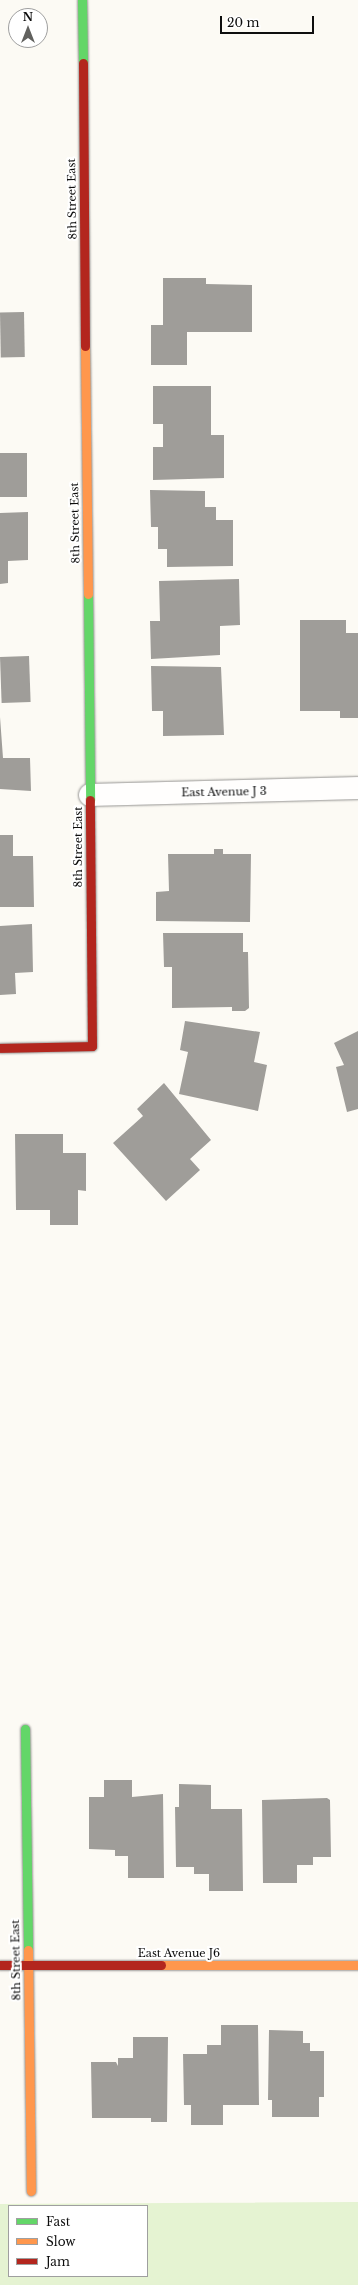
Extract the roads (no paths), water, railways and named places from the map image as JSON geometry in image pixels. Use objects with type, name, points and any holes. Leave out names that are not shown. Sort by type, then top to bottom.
[{"type":"street","name":"8th Street East","points":[[0,1048],[92,1046],[82,0]]},
{"type":"street","name":"East Avenue J 3","points":[[90,795],[358,788]]},
{"type":"street","name":"8th Street East","points":[[25,1729],[32,2192]]},
{"type":"street","name":"East Avenue J6","points":[[0,1965],[358,1965]]}]
